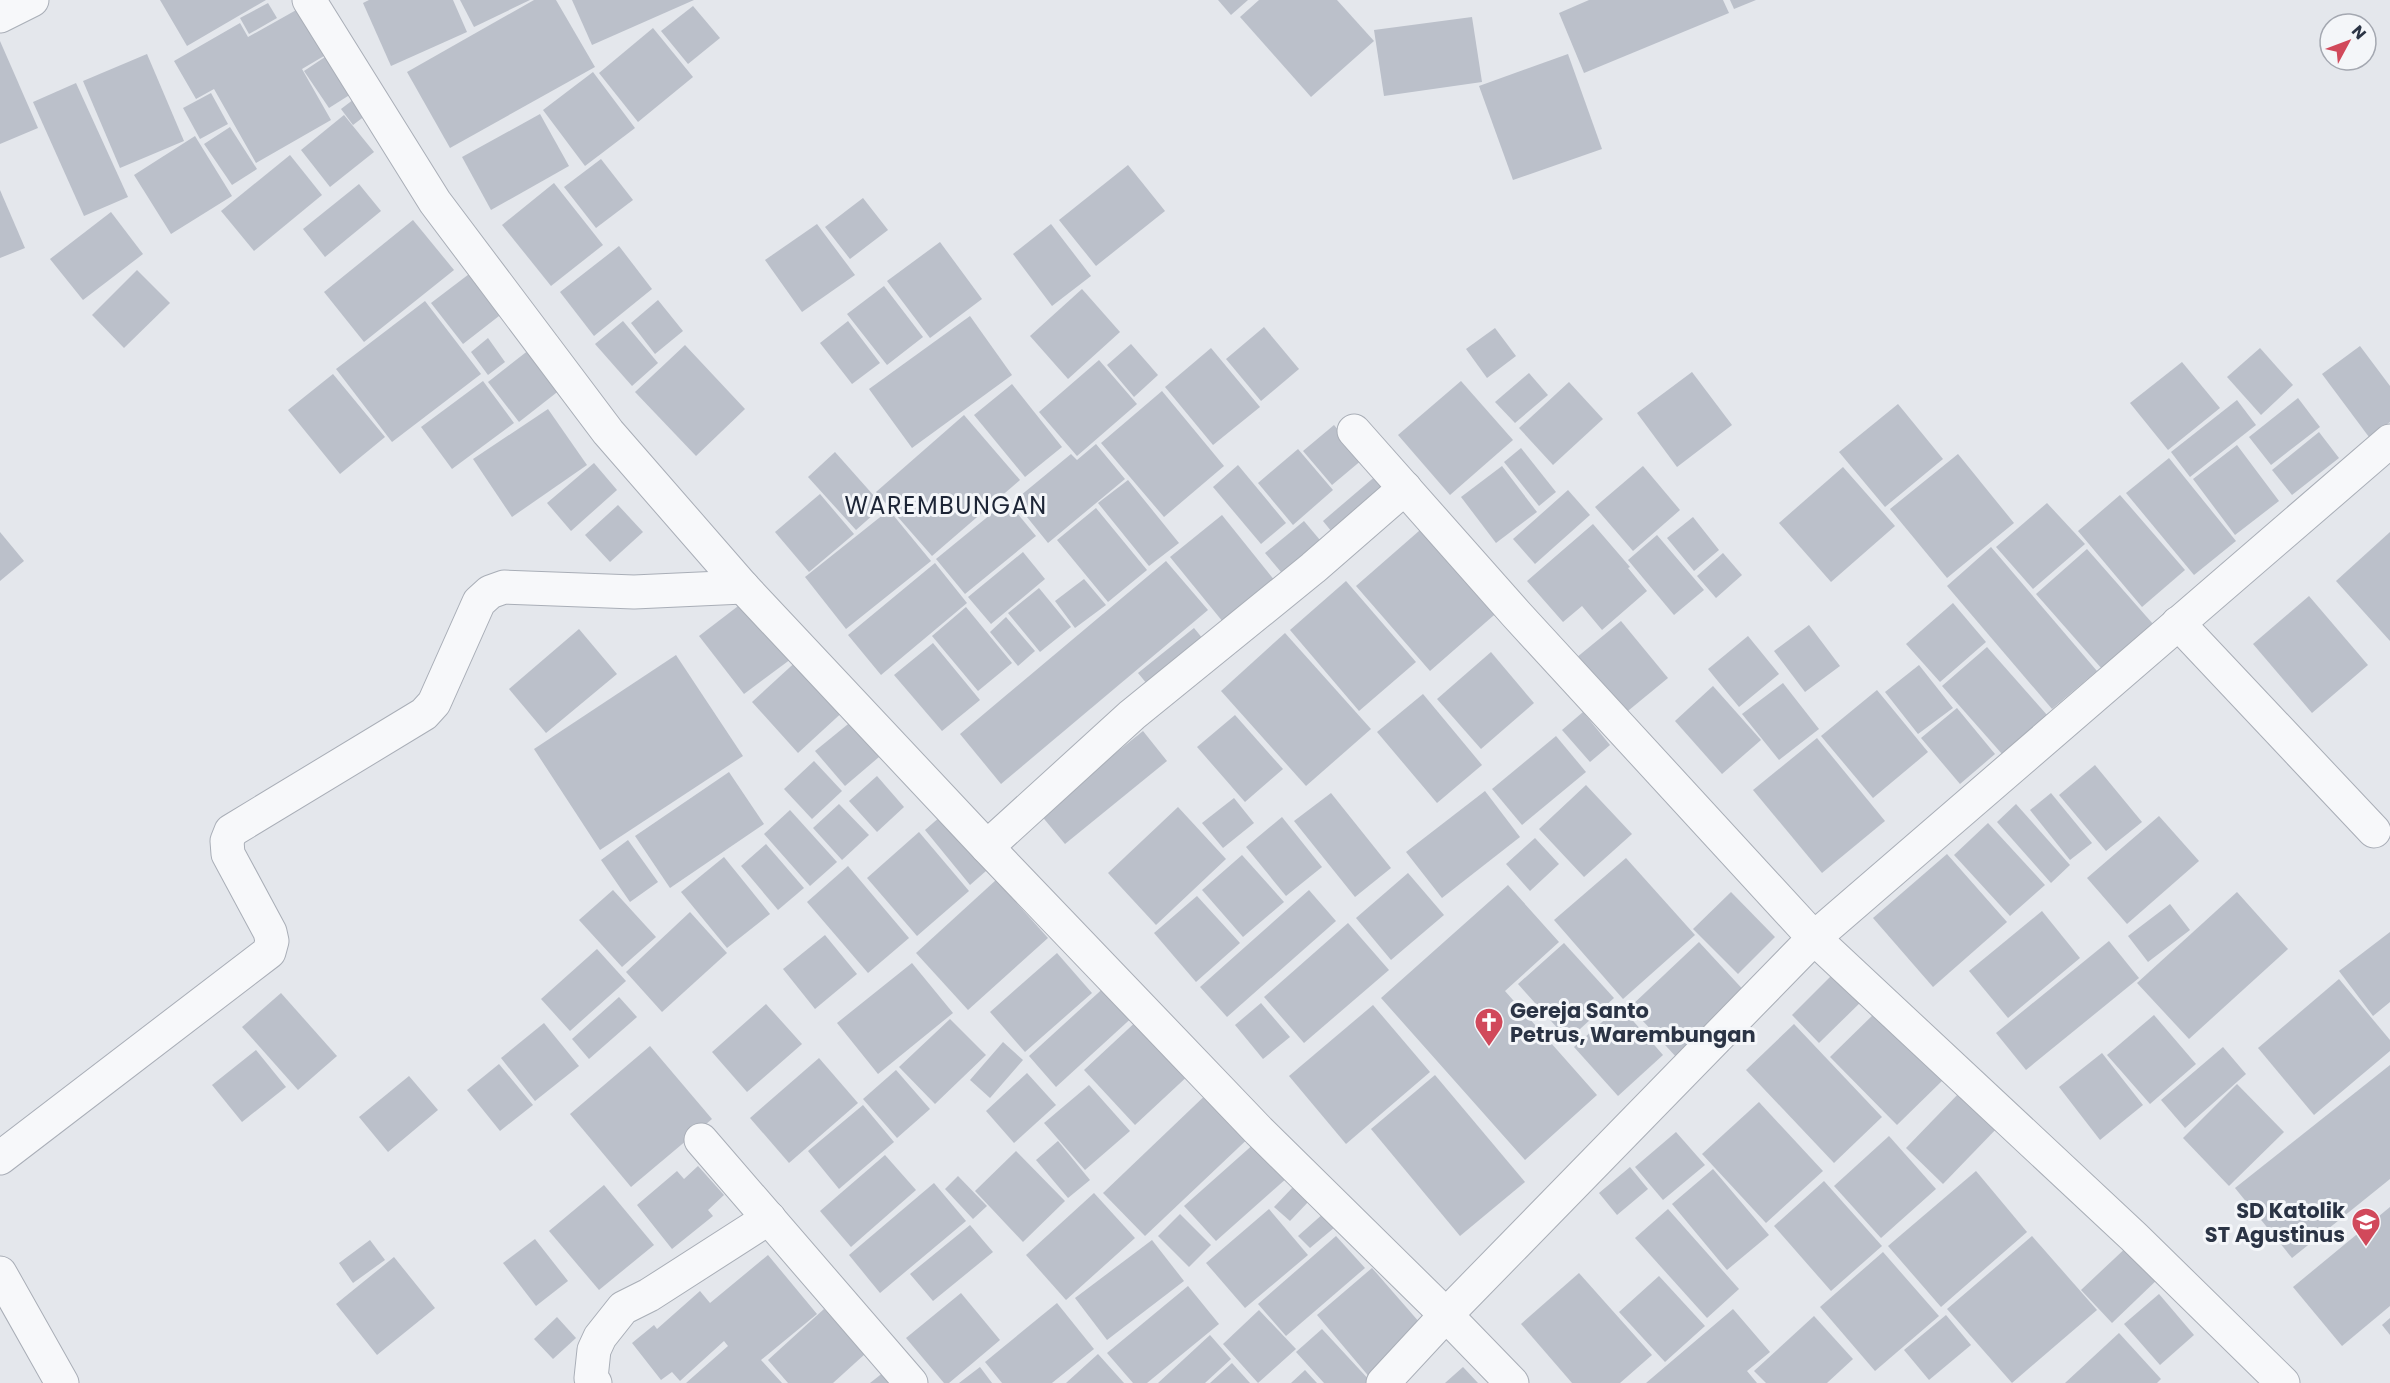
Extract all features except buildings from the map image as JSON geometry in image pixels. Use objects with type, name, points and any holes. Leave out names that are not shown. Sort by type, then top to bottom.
[{"type":"street","points":[[0,16],[32,0]]},
{"type":"street","points":[[309,0],[435,202],[608,432],[743,587],[987,847],[1259,1131],[1512,1383]]},
{"type":"street","points":[[1354,431],[1517,615],[1814,938],[2134,1237],[2283,1383]]},
{"type":"street","points":[[1383,1383],[1446,1315],[1814,938],[2390,441]]},
{"type":"street","points":[[987,847],[1132,715],[1313,568],[1405,488]]},
{"type":"street","points":[[0,1158],[269,951],[272,941],[270,932],[228,854],[227,841],[231,831],[424,714],[434,703],[479,602],[490,592],[504,587],[634,592],[743,587]]},
{"type":"street","points":[[2178,623],[2374,831]]},
{"type":"street","points":[[701,1140],[911,1383]]},
{"type":"street","points":[[595,1383],[591,1378],[594,1350],[608,1325],[623,1308],[649,1295],[769,1218]]},
{"type":"street","points":[[0,1273],[62,1383]]},
{"type":"place","name":"Gereja Santo Petrus, Warembungan","points":[[1489,1048]]},
{"type":"place","name":"SD Katolik ST Agustinus","points":[[2366,1248]]},
{"type":"district","name":"WAREMBUNGAN","points":[[946,505]]}]
